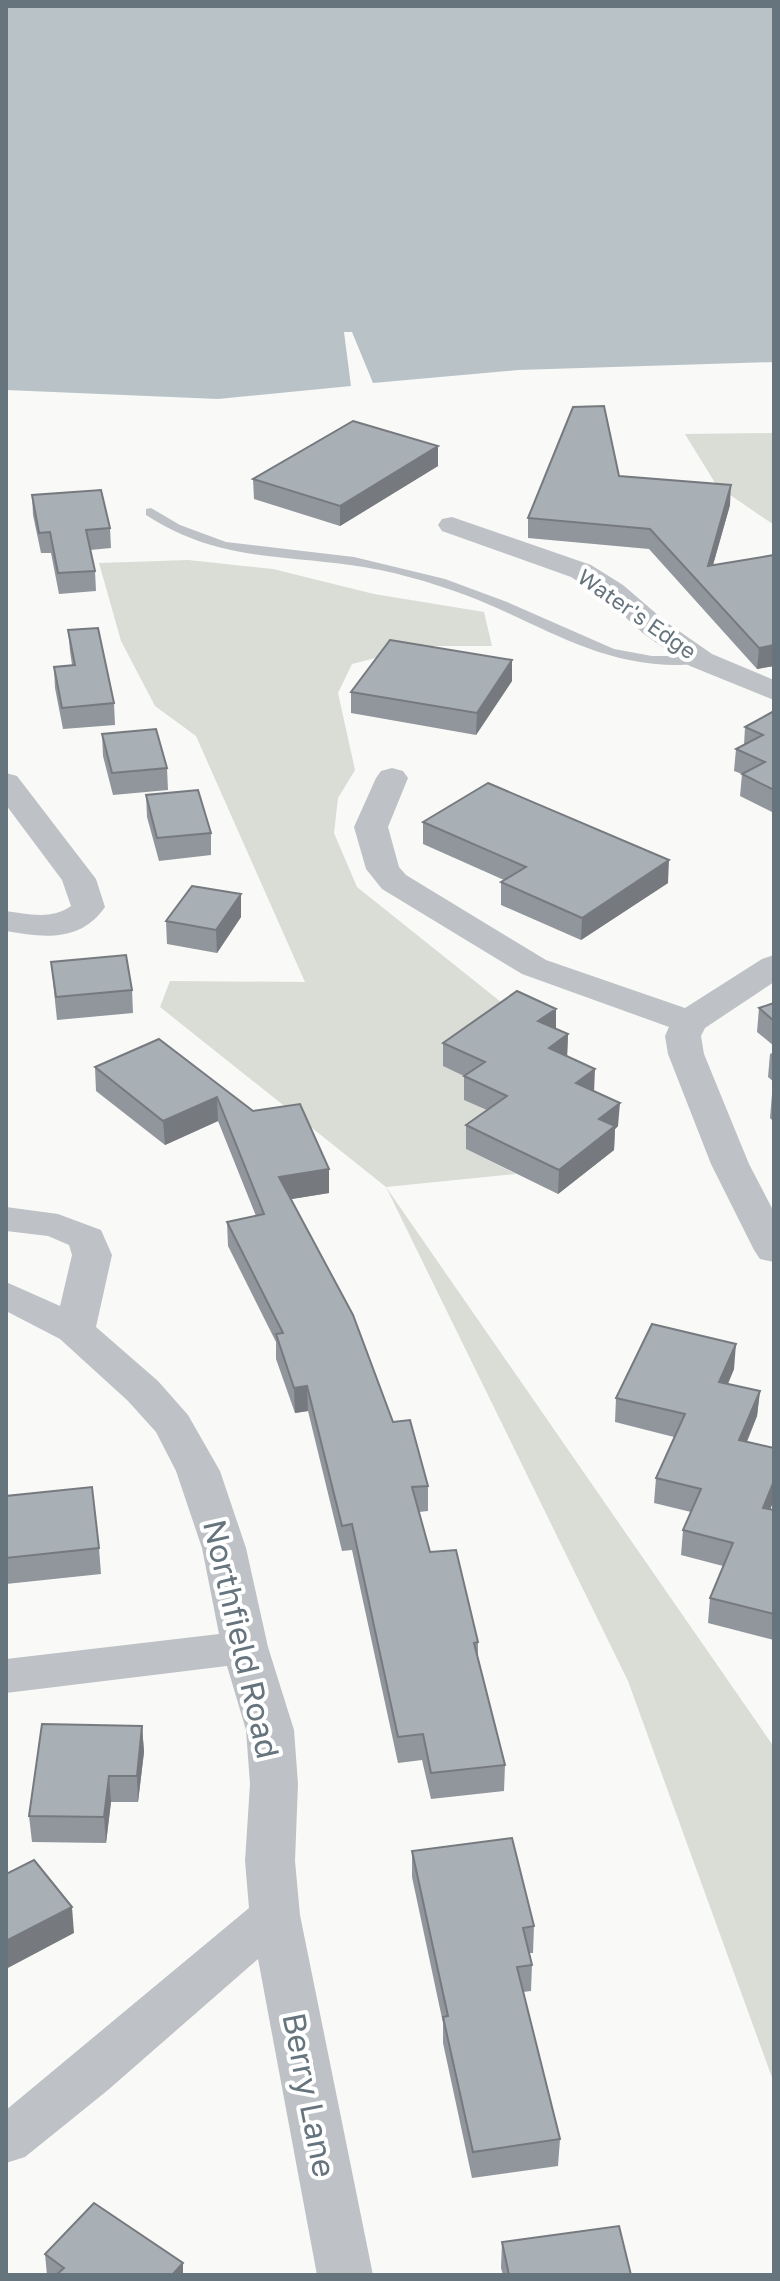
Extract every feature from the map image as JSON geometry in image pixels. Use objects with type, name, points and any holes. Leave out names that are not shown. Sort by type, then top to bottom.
[{"type":"street","name":"Water's Edge","points":[[452,525],[581,571],[613,591],[655,628],[701,660],[774,691]]},
{"type":"street","points":[[392,778],[371,827],[383,869],[394,882],[534,967],[689,1022]]},
{"type":"street","points":[[6,783],[79,879],[88,907],[85,914],[69,921],[35,927],[6,921]]},
{"type":"street","points":[[774,966],[689,1022],[683,1036],[686,1054],[730,1164],[774,1250]]},
{"type":"street","points":[[6,1219],[52,1224],[75,1231],[87,1239],[92,1255],[75,1330]]},
{"type":"street","name":"Northfield Road","points":[[6,1295],[75,1330],[143,1391],[173,1425],[198,1471],[224,1548],[245,1647],[270,1730],[274,1784],[270,1861],[275,1915]]},
{"type":"street","points":[[6,1676],[245,1647]]},
{"type":"street","points":[[6,2141],[89,2075],[275,1915]]},
{"type":"street","name":"Berry Lane","points":[[275,1915],[345,2275]]},
{"type":"lane","points":[[151,512],[191,538],[221,547],[354,561],[441,582],[523,614],[584,645],[613,654],[646,659],[701,660]]},
{"type":"shaded area","points":[[6,6],[774,6],[774,362],[518,370],[373,383],[352,332],[344,332],[351,386],[218,399],[6,390]]},
{"type":"shaded area","points":[[774,433],[774,525],[717,486],[685,434]]},
{"type":"shaded area","points":[[188,560],[273,569],[374,594],[484,612],[492,646],[422,646],[352,664],[338,693],[355,770],[338,798],[334,833],[357,887],[516,1014],[484,1085],[506,1119],[466,1149],[516,1174],[386,1187],[160,1007],[170,981],[305,982],[196,736],[155,706],[121,641],[99,563]]},
{"type":"shaded area","points":[[386,1187],[774,1747],[774,2083],[628,1681]]},
{"type":"building","points":[[604,406],[619,476],[731,485],[708,566],[774,555],[774,645],[759,648],[650,529],[528,518],[573,407]]},
{"type":"building","points":[[353,421],[438,446],[340,506],[253,479]]},
{"type":"building","points":[[101,490],[110,528],[86,530],[95,571],[58,573],[50,532],[39,533],[32,495]]},
{"type":"building","points":[[98,628],[114,703],[62,708],[54,667],[75,665],[68,630]]},
{"type":"building","points":[[390,640],[512,660],[477,713],[351,692]]},
{"type":"building","points":[[774,711],[774,790],[742,774],[765,762],[736,749],[763,735],[745,727]]},
{"type":"building","points":[[156,729],[167,768],[112,773],[102,734]]},
{"type":"building","points":[[488,783],[669,860],[582,918],[501,882],[526,867],[423,822]]},
{"type":"building","points":[[198,790],[211,833],[157,838],[146,795]]},
{"type":"building","points":[[192,886],[241,894],[216,930],[166,921]]},
{"type":"building","points":[[126,955],[132,990],[56,997],[51,962]]},
{"type":"building","points":[[517,991],[556,1009],[538,1021],[568,1034],[549,1048],[595,1069],[576,1083],[620,1103],[599,1119],[615,1126],[559,1170],[466,1125],[507,1096],[464,1076],[485,1062],[443,1043]]},
{"type":"building","points":[[774,1003],[774,1021],[759,1008]]},
{"type":"building","points":[[159,1039],[253,1111],[300,1104],[329,1169],[279,1177],[353,1315],[393,1422],[410,1420],[428,1486],[412,1487],[430,1552],[456,1550],[478,1642],[474,1643],[505,1765],[431,1773],[423,1734],[398,1737],[352,1524],[342,1526],[307,1386],[294,1388],[276,1334],[283,1333],[227,1222],[264,1214],[217,1097],[163,1121],[95,1067]]},
{"type":"building","points":[[652,1324],[736,1344],[719,1382],[760,1391],[739,1440],[774,1448],[774,1481],[763,1508],[774,1510],[774,1614],[710,1598],[733,1543],[683,1530],[701,1489],[656,1478],[685,1414],[616,1398]]},
{"type":"building","points":[[92,1487],[99,1548],[6,1558],[6,1496]]},
{"type":"building","points":[[42,1724],[142,1726],[137,1776],[109,1776],[104,1817],[29,1816]]},
{"type":"building","points":[[512,1838],[534,1926],[523,1928],[532,1965],[517,1967],[560,2139],[473,2152],[443,2017],[448,2016],[412,1851]]},
{"type":"building","points":[[34,1860],[72,1907],[6,1941],[6,1874]]},
{"type":"building","points":[[94,2203],[183,2263],[172,2275],[56,2275],[64,2268],[45,2254]]},
{"type":"building","points":[[619,2226],[631,2275],[509,2275],[502,2242]]}]
